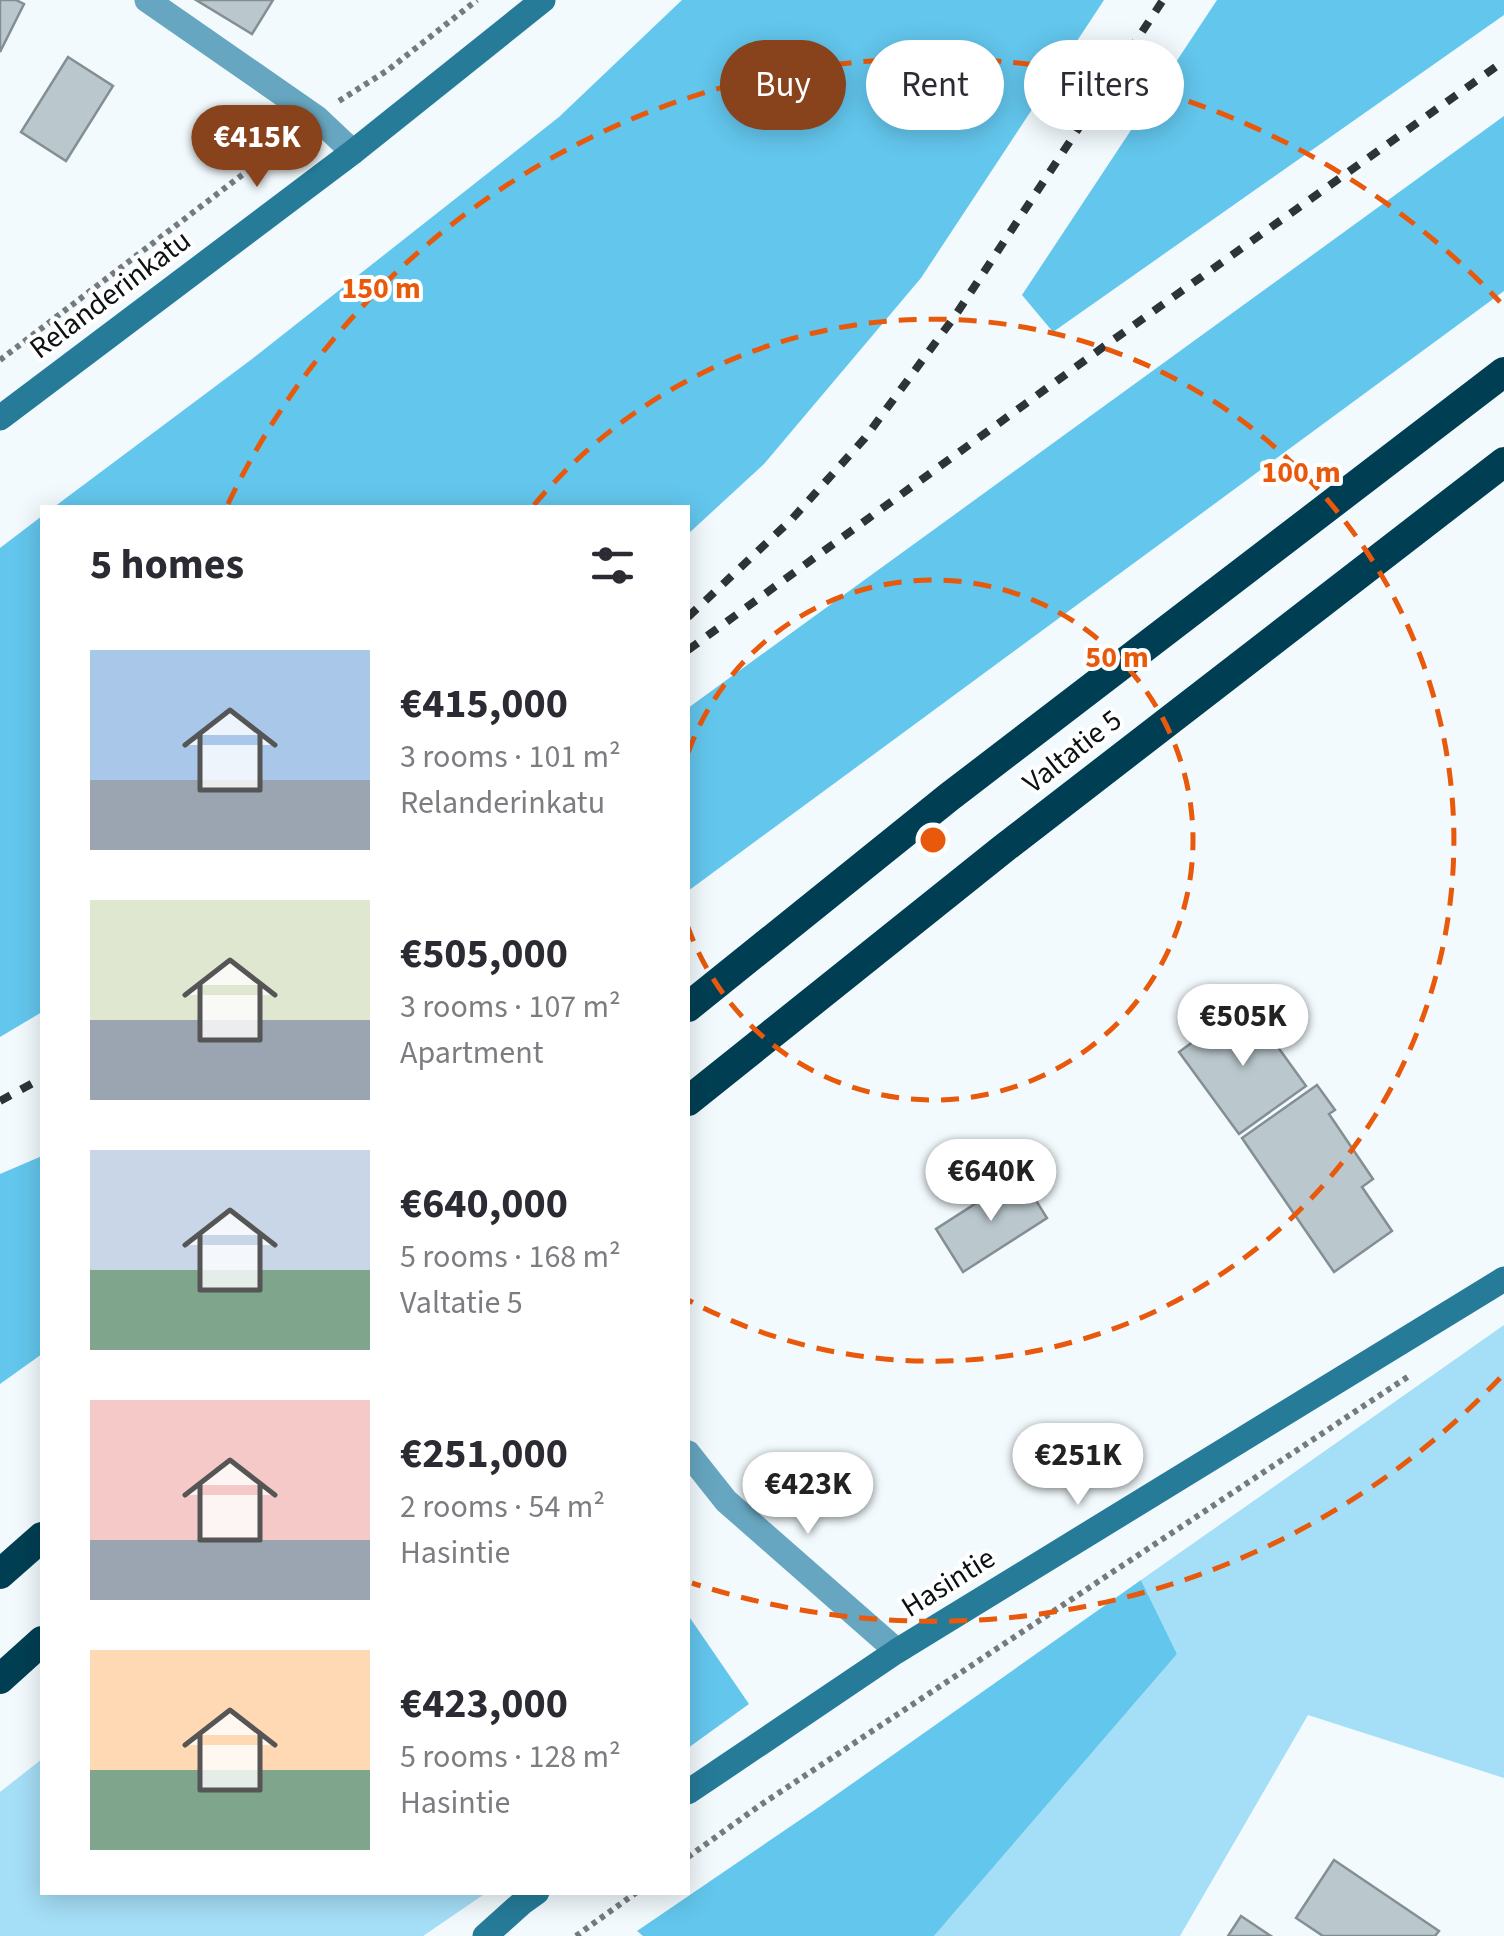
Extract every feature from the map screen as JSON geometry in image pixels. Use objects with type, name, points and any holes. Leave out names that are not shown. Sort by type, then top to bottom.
[{"type":"highway","name":"Valtatie 5","points":[[690,1005],[949,797],[1504,372]]},
{"type":"highway","name":"Valtatie 5","points":[[690,1099],[1018,837],[1504,462]]},
{"type":"highway","points":[[0,1574],[40,1539]]},
{"type":"highway","points":[[0,1678],[40,1643]]},
{"type":"street","points":[[146,0],[317,118],[354,152]]},
{"type":"street","name":"Relanderinkatu","points":[[0,418],[354,152],[543,0]]},
{"type":"street","name":"Hasintie","points":[[690,1791],[897,1651],[1504,1278]]},
{"type":"street","points":[[690,1456],[726,1501],[897,1651]]},
{"type":"street","points":[[485,1936],[533,1895]]},
{"type":"path","points":[[336,103],[388,70],[477,0]]},
{"type":"path","points":[[0,360],[294,136]]},
{"type":"path","points":[[690,1856],[1415,1372]]},
{"type":"path","points":[[576,1936],[633,1895]]},
{"type":"shaded area","points":[[682,0],[1104,0],[1078,40],[1024,40],[1024,122],[921,278],[764,464],[690,532],[690,505],[57,505],[252,359],[559,117]]},
{"type":"shaded area","points":[[1217,0],[1504,0],[1504,15],[1053,332],[1022,295],[1131,130],[1184,130],[1184,50]]},
{"type":"shaded area","points":[[1504,116],[1504,291],[690,890],[690,707]]},
{"type":"shaded area","points":[[40,518],[40,1013],[0,1037],[0,548]]},
{"type":"shaded area","points":[[40,1157],[40,1355],[0,1384],[0,1174]]},
{"type":"shaded area","points":[[1504,1325],[1504,1778],[1308,1715],[1180,1936],[934,1936],[1177,1654],[1141,1580]]},
{"type":"shaded area","points":[[1141,1580],[1177,1654],[934,1936],[643,1936],[637,1931]]},
{"type":"shaded area","points":[[690,1618],[749,1704],[690,1747]]},
{"type":"shaded area","points":[[40,1761],[40,1895],[483,1895],[423,1936],[0,1936],[0,1792]]},
{"type":"building","points":[[0,0],[24,4],[0,52]]},
{"type":"building","points":[[196,0],[273,0],[252,34]]},
{"type":"building","points":[[68,57],[113,86],[66,161],[21,132]]},
{"type":"building","points":[[1246,1003],[1306,1086],[1239,1134],[1179,1052]]},
{"type":"building","points":[[1317,1085],[1335,1110],[1329,1114],[1373,1179],[1362,1187],[1392,1231],[1334,1272],[1242,1138]]},
{"type":"building","points":[[1020,1175],[1047,1218],[963,1272],[936,1229]]},
{"type":"building","points":[[1334,1860],[1439,1931],[1435,1936],[1323,1936],[1296,1918]]},
{"type":"building","points":[[1241,1916],[1271,1936],[1228,1936]]},
{"type":"railway","points":[[690,615],[792,519],[865,438],[955,316],[1163,0]]},
{"type":"railway","points":[[690,649],[1504,61]]},
{"type":"railway","points":[[0,1101],[40,1079]]}]
